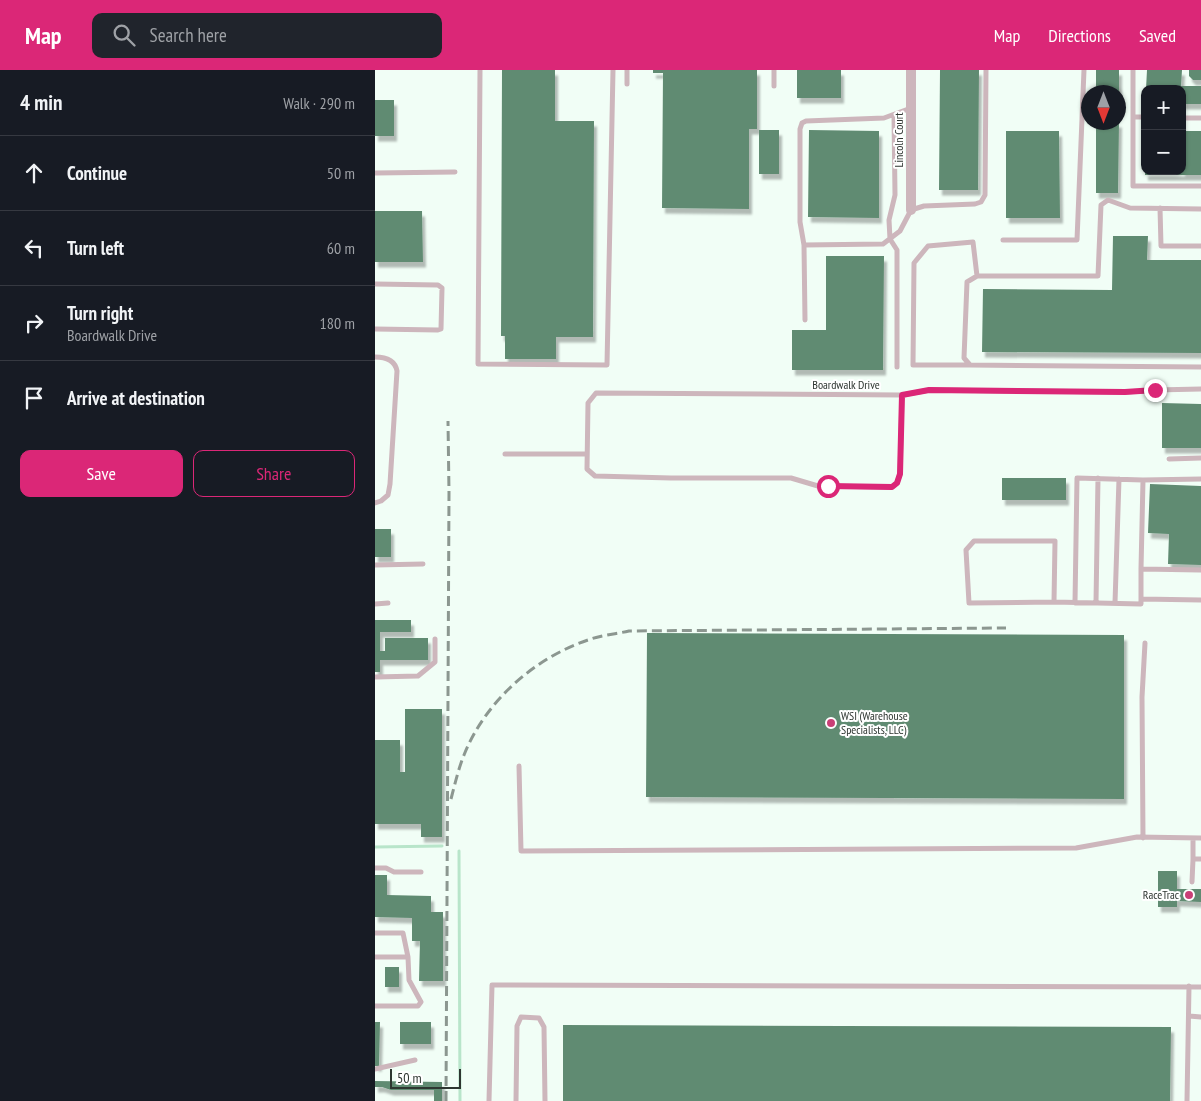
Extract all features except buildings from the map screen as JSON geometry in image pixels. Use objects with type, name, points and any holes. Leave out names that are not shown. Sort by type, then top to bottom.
[{"type":"street","name":"Lincoln Court","points":[[911,70],[911,210]]},
{"type":"lane","points":[[480,70],[478,364],[607,364],[613,70]]},
{"type":"lane","points":[[627,70],[627,84]]},
{"type":"lane","points":[[774,70],[774,86]]},
{"type":"lane","points":[[804,245],[883,244],[900,232],[911,210],[924,206],[975,204],[981,202],[985,195],[986,70]]},
{"type":"lane","points":[[1003,240],[1077,240],[1084,70]]},
{"type":"lane","points":[[1133,70],[1133,186],[1201,186]]},
{"type":"lane","points":[[805,320],[804,245],[800,222],[800,129],[802,123],[806,120],[884,118],[911,108]]},
{"type":"lane","points":[[894,114],[895,195],[889,220],[890,239],[897,250],[897,367]]},
{"type":"lane","points":[[1133,117],[1141,118]]},
{"type":"lane","points":[[1186,118],[1201,118]]},
{"type":"lane","points":[[375,173],[455,172]]},
{"type":"lane","points":[[970,365],[964,358],[967,282],[977,276],[1098,276],[1101,205],[1109,200],[1130,208],[1201,209]]},
{"type":"lane","points":[[1160,208],[1161,246],[1201,246]]},
{"type":"lane","points":[[977,276],[973,242],[929,246],[914,263],[913,365],[1201,367]]},
{"type":"lane","points":[[375,284],[438,285],[442,288],[441,329],[375,330]]},
{"type":"lane","points":[[375,357],[390,360],[396,364],[397,371],[388,495],[375,503]]},
{"type":"lane","name":"Boardwalk Drive","points":[[587,454],[588,403],[596,393],[902,395],[929,390],[1125,392],[1201,389]]},
{"type":"lane","points":[[505,454],[587,454],[587,469],[595,476],[791,478],[818,486],[892,487],[897,483],[900,474],[902,395]]},
{"type":"lane","points":[[1169,459],[1201,458]]},
{"type":"lane","points":[[1075,602],[1077,478],[1201,479]]},
{"type":"lane","points":[[1096,603],[1098,478]]},
{"type":"lane","points":[[1115,603],[1119,479]]},
{"type":"lane","points":[[1054,602],[1055,541],[974,541],[966,550],[969,603],[1075,602],[1141,604],[1143,480]]},
{"type":"lane","points":[[375,565],[423,564]]},
{"type":"lane","points":[[1141,569],[1201,570]]},
{"type":"lane","points":[[1141,599],[1201,600]]},
{"type":"lane","points":[[375,604],[388,603]]},
{"type":"lane","points":[[375,677],[418,676],[435,662],[435,639]]},
{"type":"lane","points":[[1143,838],[1142,697],[1145,643]]},
{"type":"lane","points":[[519,766],[521,851],[1076,848],[1137,837],[1201,838]]},
{"type":"lane","points":[[1192,882],[1193,838]]},
{"type":"lane","points":[[1193,859],[1201,859]]},
{"type":"lane","points":[[375,868],[386,868],[394,872],[421,872]]},
{"type":"lane","points":[[375,934],[403,933],[408,957],[409,980],[421,1002],[418,1006],[375,1006]]},
{"type":"lane","points":[[375,957],[408,957]]},
{"type":"lane","points":[[489,1101],[491,985],[1201,987]]},
{"type":"lane","points":[[1187,1101],[1189,986]]},
{"type":"lane","points":[[1189,1016],[1201,1017]]},
{"type":"lane","points":[[516,1101],[517,1026],[521,1017],[539,1018],[544,1027],[545,1101]]},
{"type":"lane","points":[[375,1069],[415,1060]]},
{"type":"waterway","points":[[375,847],[442,846]]},
{"type":"waterway","points":[[459,851],[460,1101]]},
{"type":"railway","points":[[446,1101],[448,421]]},
{"type":"railway","points":[[451,799],[462,761],[473,736],[498,700],[514,684],[549,658],[593,638],[629,631],[1006,628]]},
{"type":"place","name":"WSI (Warehouse Specialists, LLC)","points":[[831,723]]},
{"type":"place","name":"RaceTrac","points":[[1189,895]]},
{"type":"route","points":[[828,486],[892,487],[897,483],[900,474],[902,395],[929,390],[1125,392],[1155,390]]}]
